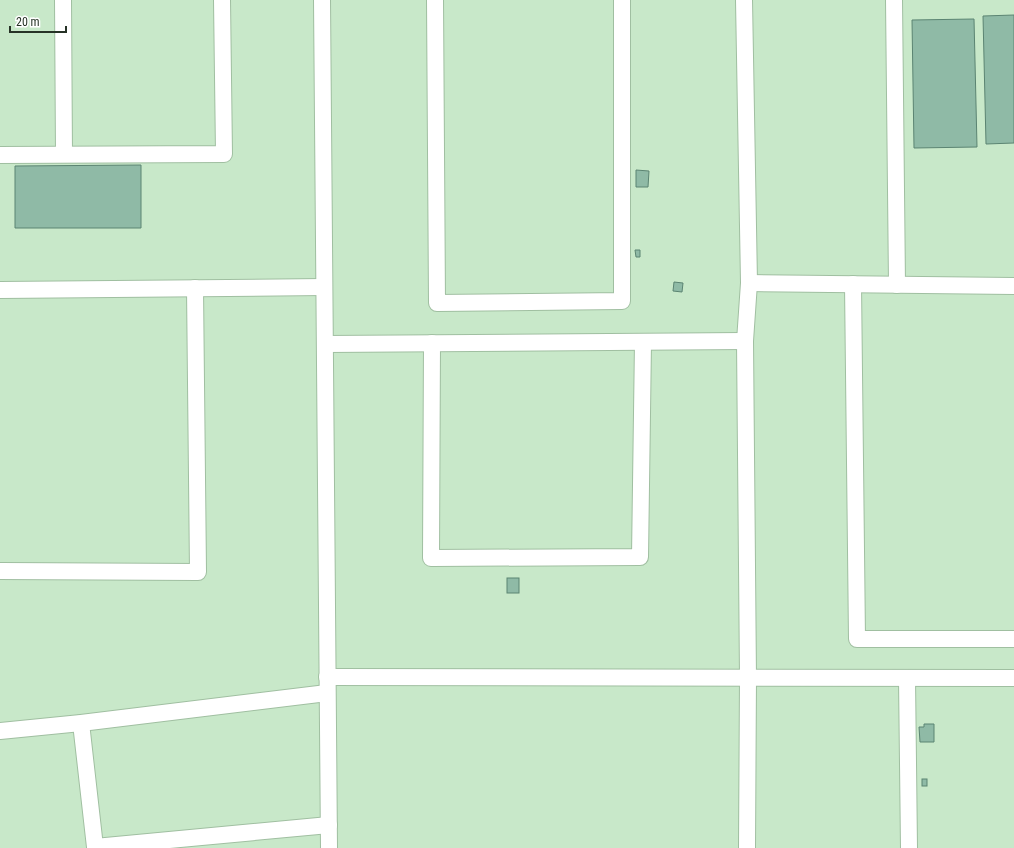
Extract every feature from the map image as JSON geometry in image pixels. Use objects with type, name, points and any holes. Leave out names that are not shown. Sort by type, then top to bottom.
[{"type":"street","points":[[63,0],[64,154]]},
{"type":"street","points":[[0,154],[224,154],[222,0]]},
{"type":"street","points":[[322,0],[329,848]]},
{"type":"street","points":[[435,0],[437,303],[622,301],[622,0]]},
{"type":"street","points":[[894,0],[896,284]]},
{"type":"street","points":[[745,1],[749,283],[745,341],[748,678],[747,848]]},
{"type":"street","points":[[749,283],[1014,286]]},
{"type":"street","points":[[853,284],[857,639],[1014,639]]},
{"type":"street","points":[[0,290],[324,287]]},
{"type":"street","points":[[0,571],[198,572],[195,288]]},
{"type":"street","points":[[326,344],[745,341]]},
{"type":"street","points":[[432,343],[431,558],[439,558],[640,557],[642,342]]},
{"type":"street","points":[[327,677],[1014,678]]},
{"type":"street","points":[[907,678],[909,848]]},
{"type":"street","points":[[0,731],[82,723],[327,693]]},
{"type":"street","points":[[82,723],[95,847],[329,825]]},
{"type":"building","points":[[1014,15],[1014,143],[986,144],[983,16]]},
{"type":"building","points":[[974,19],[977,147],[914,148],[912,20]]},
{"type":"building","points":[[141,165],[141,228],[15,228],[15,166]]},
{"type":"building","points":[[636,170],[649,171],[648,187],[636,187]]},
{"type":"building","points":[[635,250],[640,250],[640,257],[636,257]]},
{"type":"building","points":[[674,282],[683,283],[682,292],[673,291]]},
{"type":"building","points":[[507,578],[519,578],[519,593],[507,593]]},
{"type":"building","points":[[924,724],[934,724],[934,742],[920,742],[919,727],[924,727]]},
{"type":"building","points":[[922,779],[927,779],[927,786],[922,786]]}]
